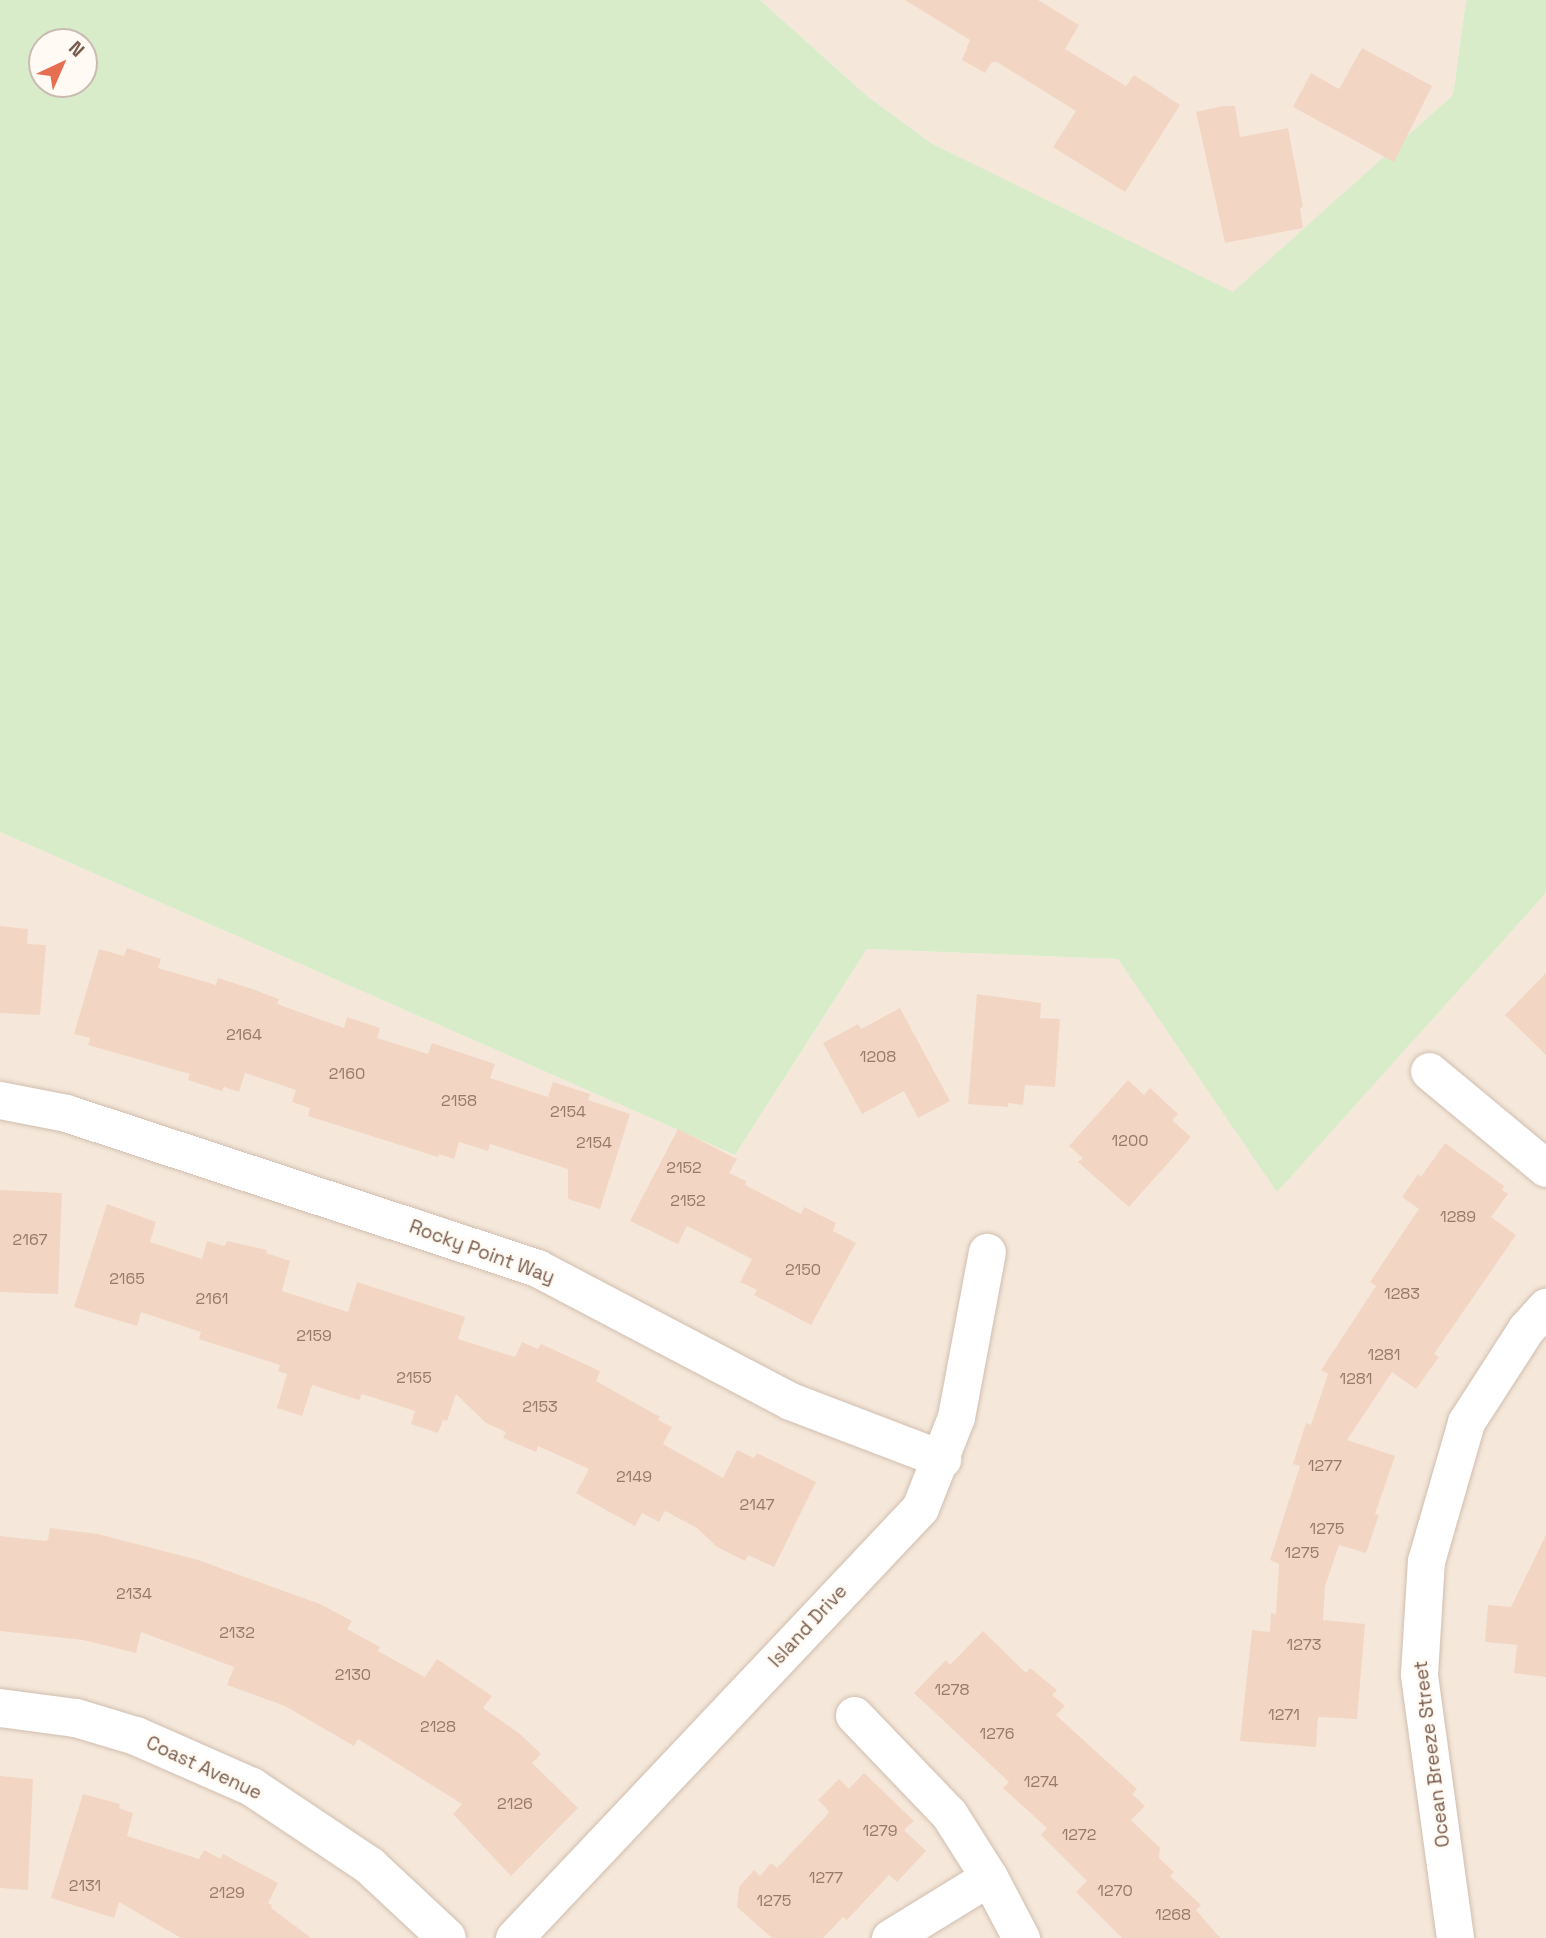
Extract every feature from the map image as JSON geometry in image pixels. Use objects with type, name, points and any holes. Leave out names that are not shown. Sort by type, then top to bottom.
[{"type":"street","points":[[1429,1070],[1546,1168]]},
{"type":"street","name":"Rocky Point Way","points":[[0,1100],[66,1114],[537,1268],[790,1401],[942,1458]]},
{"type":"street","name":"Island Drive","points":[[514,1938],[920,1508],[956,1417],[987,1252]]},
{"type":"street","name":"Ocean Breeze Street","points":[[1455,1938],[1419,1674],[1426,1561],[1466,1422],[1526,1329],[1546,1307]]},
{"type":"street","name":"Coast Avenue","points":[[0,1708],[76,1718],[136,1736],[253,1787],[370,1866],[447,1938]]},
{"type":"street","points":[[854,1715],[949,1814],[989,1877],[1021,1938]]},
{"type":"street","points":[[890,1938],[989,1877]]},
{"type":"shaded area","points":[[760,0],[1466,0],[1453,95],[1233,293],[931,143],[867,96]]},
{"type":"shaded area","points":[[0,832],[735,1155],[867,949],[1119,959],[1277,1191],[1546,893],[1546,1938],[0,1938]]},
{"type":"green space","points":[[0,0],[760,0],[867,96],[931,143],[1233,292],[1453,95],[1466,0],[1546,0],[1546,893],[1277,1192],[1118,959],[867,949],[735,1155],[0,832]]},
{"type":"building","points":[[905,0],[1038,0],[1079,25],[1065,49],[1126,86],[1134,75],[1180,105],[1125,192],[1053,147],[1076,111],[997,62],[992,62],[985,73],[962,60],[970,40]]},
{"type":"building","points":[[1362,48],[1432,86],[1394,162],[1293,107],[1311,73],[1339,89]]},
{"type":"building","points":[[1235,106],[1240,137],[1288,128],[1303,207],[1300,208],[1303,228],[1225,243],[1196,112]]},
{"type":"building","points":[[0,926],[28,929],[27,944],[46,945],[40,1015],[0,1013]]},
{"type":"building","points":[[127,948],[161,959],[158,968],[216,985],[218,978],[279,999],[277,1004],[344,1028],[347,1017],[380,1028],[377,1038],[428,1054],[432,1043],[495,1064],[490,1078],[548,1097],[553,1082],[590,1094],[588,1100],[630,1114],[600,1209],[568,1199],[568,1169],[490,1144],[488,1151],[459,1142],[454,1159],[439,1154],[438,1157],[308,1116],[310,1108],[292,1102],[296,1090],[245,1073],[239,1092],[224,1087],[222,1091],[188,1080],[190,1074],[88,1045],[90,1038],[74,1034],[99,949],[124,956]]},
{"type":"building","points":[[1546,973],[1546,1055],[1505,1015]]},
{"type":"building","points":[[977,994],[1041,1003],[1040,1018],[1060,1019],[1055,1087],[1025,1085],[1023,1105],[1008,1103],[1008,1107],[968,1104]]},
{"type":"building","points":[[900,1008],[950,1101],[918,1118],[904,1091],[862,1114],[823,1043],[858,1024],[861,1029]]},
{"type":"building","points":[[1128,1080],[1144,1095],[1150,1088],[1178,1114],[1172,1120],[1191,1137],[1129,1207],[1078,1162],[1083,1158],[1069,1146]]},
{"type":"building","points":[[678,1129],[737,1159],[729,1173],[746,1181],[745,1185],[801,1214],[804,1207],[836,1223],[833,1231],[856,1243],[811,1325],[754,1295],[757,1290],[740,1282],[752,1259],[687,1226],[678,1244],[630,1221]]},
{"type":"building","points":[[1445,1143],[1504,1186],[1502,1190],[1508,1194],[1491,1217],[1516,1235],[1434,1354],[1439,1357],[1416,1389],[1392,1372],[1347,1440],[1395,1456],[1375,1514],[1379,1515],[1366,1553],[1339,1545],[1325,1586],[1323,1620],[1365,1624],[1357,1719],[1318,1717],[1316,1747],[1240,1741],[1252,1630],[1270,1632],[1271,1613],[1276,1614],[1279,1564],[1270,1560],[1300,1466],[1293,1464],[1306,1423],[1311,1425],[1328,1374],[1321,1370],[1376,1286],[1370,1282],[1419,1209],[1402,1197],[1418,1174],[1421,1177]]},
{"type":"building","points":[[0,1190],[62,1193],[58,1294],[0,1292]]},
{"type":"building","points":[[107,1204],[156,1222],[150,1242],[202,1259],[207,1241],[225,1246],[227,1241],[267,1250],[266,1253],[290,1261],[282,1291],[348,1312],[357,1282],[465,1317],[458,1339],[515,1357],[522,1342],[538,1349],[541,1344],[600,1371],[596,1381],[660,1417],[658,1420],[672,1427],[663,1444],[723,1478],[737,1450],[754,1458],[757,1453],[816,1482],[774,1567],[748,1555],[745,1561],[717,1547],[697,1528],[665,1511],[659,1522],[642,1513],[635,1526],[576,1493],[589,1469],[538,1446],[536,1452],[503,1438],[506,1432],[486,1423],[456,1394],[447,1421],[443,1420],[438,1433],[411,1424],[415,1411],[362,1394],[359,1400],[312,1385],[302,1416],[277,1408],[287,1374],[278,1371],[280,1365],[199,1339],[201,1332],[141,1312],[137,1326],[74,1307]]},
{"type":"building","points":[[50,1528],[98,1534],[198,1560],[320,1604],[352,1621],[347,1629],[380,1647],[378,1651],[425,1677],[437,1659],[492,1696],[483,1708],[520,1734],[541,1754],[532,1763],[578,1808],[511,1876],[453,1814],[462,1804],[358,1739],[354,1746],[285,1706],[227,1685],[234,1667],[141,1632],[136,1653],[83,1640],[0,1631],[0,1536],[45,1541],[48,1540]]},
{"type":"building","points":[[1546,1535],[1546,1677],[1514,1673],[1517,1645],[1485,1642],[1488,1605],[1511,1607]]},
{"type":"building","points":[[983,1631],[1026,1673],[1030,1668],[1057,1690],[1052,1695],[1065,1706],[1056,1715],[1137,1789],[1132,1794],[1145,1806],[1131,1820],[1160,1848],[1159,1858],[1174,1872],[1170,1876],[1201,1905],[1196,1910],[1220,1938],[1122,1938],[1076,1892],[1087,1881],[1041,1835],[1047,1828],[1003,1788],[1009,1782],[914,1693],[946,1660],[950,1665]]},
{"type":"building","points":[[864,1773],[914,1821],[904,1830],[926,1851],[897,1882],[889,1875],[847,1920],[843,1917],[823,1938],[772,1938],[737,1907],[739,1887],[754,1870],[760,1876],[771,1863],[777,1868],[827,1815],[829,1811],[818,1800],[839,1779],[849,1789]]},
{"type":"building","points":[[0,1776],[33,1779],[28,1890],[0,1888]]},
{"type":"building","points":[[83,1794],[120,1804],[119,1808],[133,1813],[127,1836],[199,1859],[204,1850],[221,1859],[223,1854],[278,1883],[268,1903],[272,1905],[271,1908],[311,1938],[181,1938],[119,1902],[114,1918],[51,1898]]}]
